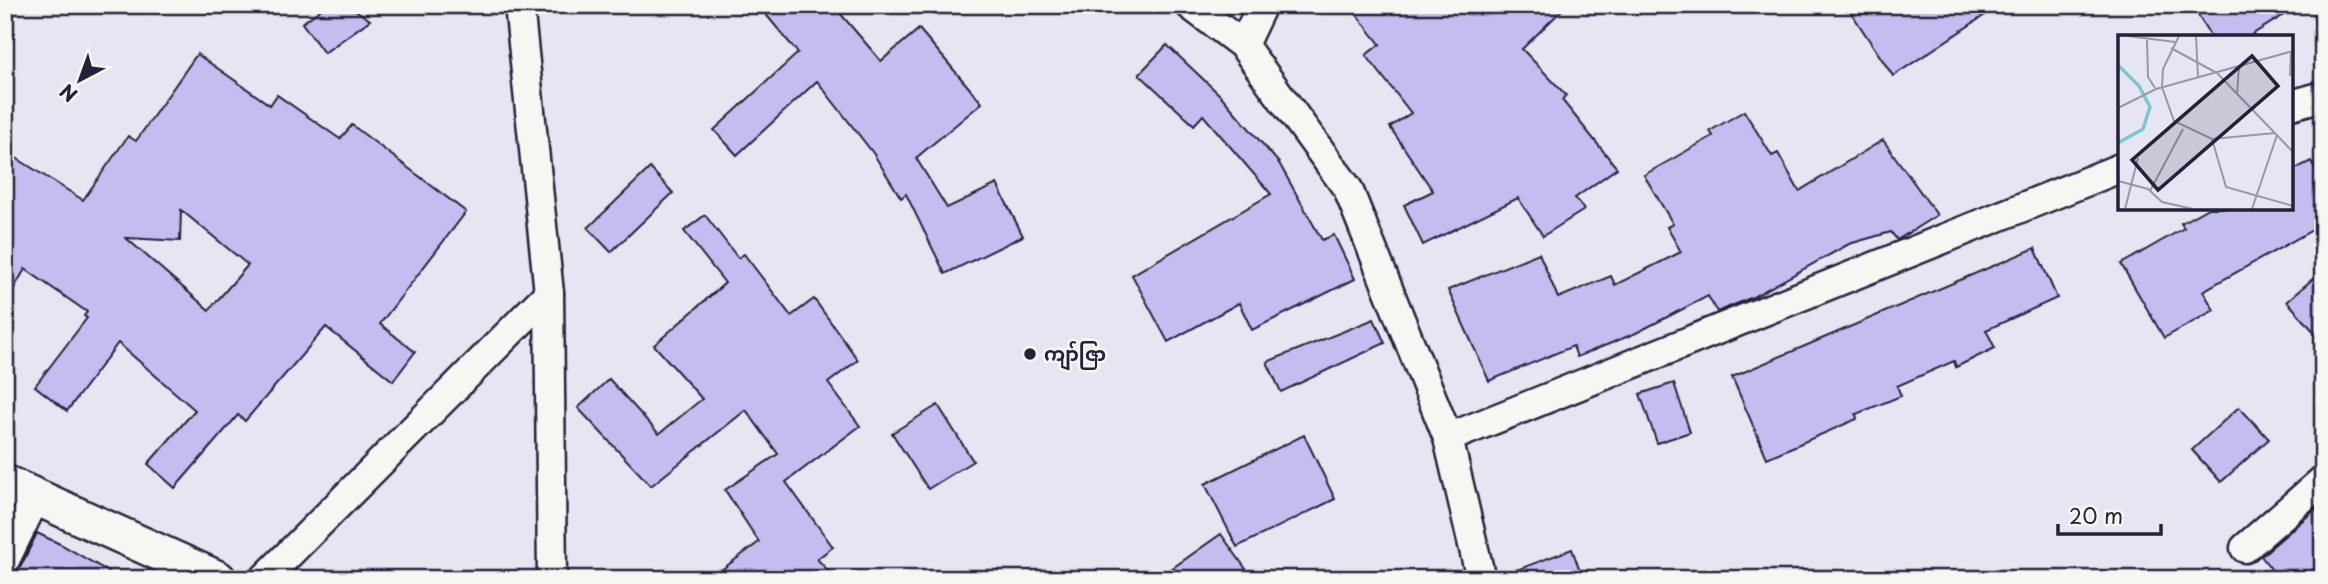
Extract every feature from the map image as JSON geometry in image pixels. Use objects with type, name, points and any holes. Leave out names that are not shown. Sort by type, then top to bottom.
[{"type":"street","points":[[519,5],[548,293],[552,579]]},
{"type":"street","points":[[1190,5],[1242,45],[1348,189],[1448,438],[1481,579]]},
{"type":"street","points":[[1242,45],[1262,5]]},
{"type":"street","points":[[2293,104],[2323,96]]},
{"type":"street","points":[[1448,438],[2118,169]]},
{"type":"street","points":[[264,579],[548,293]]},
{"type":"street","points":[[2245,548],[2323,480]]},
{"type":"street","points":[[5,483],[218,579]]},
{"type":"street","points":[[5,560],[36,497]]},
{"type":"building","points":[[327,5],[348,5],[370,20],[324,53],[302,23]]},
{"type":"building","points":[[758,5],[833,5],[881,61],[919,29],[982,103],[916,158],[947,208],[997,184],[1023,236],[945,274],[906,194],[901,198],[873,153],[817,81],[737,155],[714,130],[798,53]]},
{"type":"building","points":[[1349,5],[1567,5],[1522,49],[1566,95],[1562,100],[1617,168],[1575,198],[1584,210],[1543,236],[1518,198],[1423,245],[1404,205],[1433,191],[1390,127],[1411,113],[1366,55],[1380,44]]},
{"type":"building","points":[[1846,5],[2000,5],[1893,76]]},
{"type":"building","points":[[2192,5],[2300,5],[2251,35],[2210,35]]},
{"type":"building","points":[[1167,45],[1221,96],[1279,163],[1322,240],[1334,235],[1355,279],[1252,330],[1239,303],[1168,342],[1132,275],[1271,194],[1203,115],[1194,125],[1139,74]]},
{"type":"building","points":[[197,54],[270,105],[277,95],[340,139],[352,125],[466,212],[380,324],[415,352],[393,381],[326,327],[245,421],[238,415],[175,488],[148,464],[195,410],[118,343],[67,411],[35,386],[87,318],[84,316],[87,312],[25,269],[5,304],[5,151],[83,200],[128,136],[136,141]],"holes":[[[181,210],[248,265],[209,310],[126,238],[180,241]]]},
{"type":"building","points":[[1744,111],[1772,156],[1778,153],[1799,191],[1883,140],[1937,215],[1897,240],[1891,232],[1849,244],[1753,297],[1717,312],[1708,296],[1636,333],[1577,357],[1573,346],[1489,381],[1448,290],[1539,253],[1558,298],[1611,276],[1615,285],[1681,252],[1667,227],[1673,224],[1644,175],[1713,136],[1710,131]]},
{"type":"building","points":[[2311,161],[2323,184],[2323,224],[2203,291],[2214,310],[2164,338],[2121,264],[2184,228],[2181,223],[2204,210],[2293,210],[2293,170]]},
{"type":"building","points":[[650,168],[673,193],[611,252],[588,228]]},
{"type":"building","points":[[705,215],[738,258],[744,254],[791,316],[814,299],[858,360],[828,383],[860,426],[786,482],[833,547],[817,559],[836,579],[709,579],[759,542],[725,490],[778,454],[746,410],[651,486],[578,408],[609,379],[659,434],[702,399],[654,345],[725,283],[684,231]]},
{"type":"building","points":[[2035,248],[2057,298],[1986,330],[1995,348],[1956,367],[1954,361],[1897,386],[1901,396],[1856,414],[1857,419],[1767,458],[1732,377]]},
{"type":"building","points":[[2323,270],[2323,342],[2287,301]]},
{"type":"building","points":[[1374,319],[1385,343],[1281,392],[1267,362]]},
{"type":"building","points":[[1674,383],[1690,432],[1657,443],[1640,394]]},
{"type":"building","points":[[938,405],[973,461],[928,489],[892,433]]},
{"type":"building","points":[[2239,407],[2269,439],[2221,482],[2192,450]]},
{"type":"building","points":[[1304,435],[1335,499],[1237,547],[1205,484]]},
{"type":"building","points":[[2323,503],[2323,562],[2301,579],[2279,579],[2261,556]]},
{"type":"building","points":[[37,533],[121,579],[5,579],[20,568]]},
{"type":"building","points":[[1221,534],[1253,579],[1157,579]]},
{"type":"building","points":[[1572,549],[1583,579],[1501,579],[1501,576]]},
{"type":"place","name":"ကျာ်ဇြာ","points":[[1030,354]]}]
